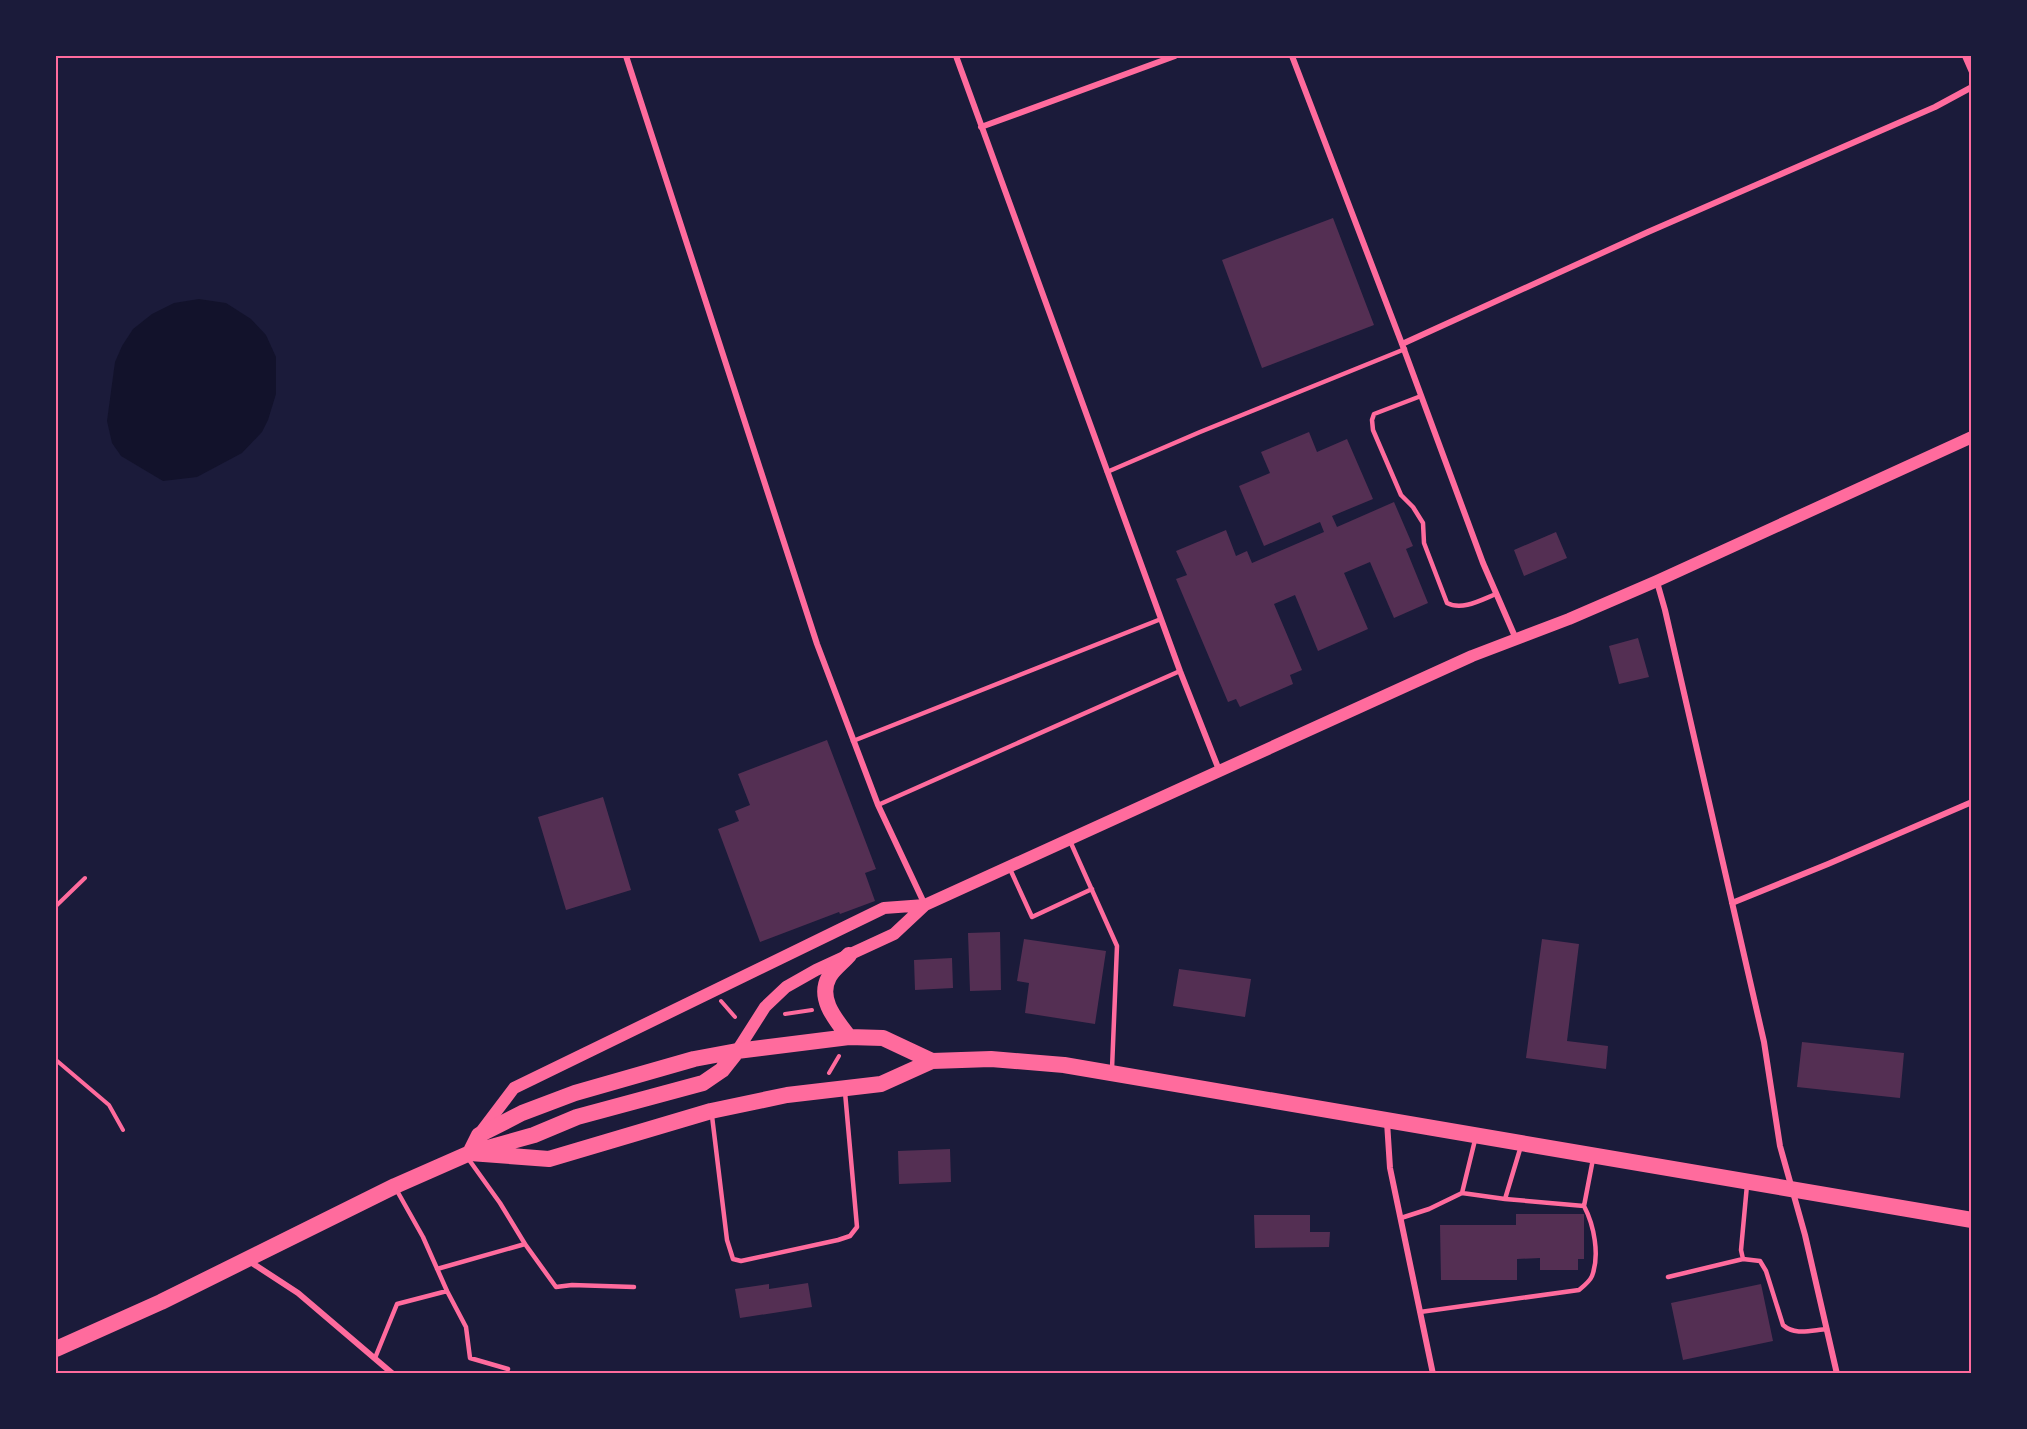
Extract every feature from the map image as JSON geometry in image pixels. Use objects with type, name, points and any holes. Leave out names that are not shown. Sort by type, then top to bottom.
[{"type":"highway","points":[[849,956],[829,977],[825,993],[834,1020],[849,1037]]},
{"type":"highway","points":[[468,1154],[479,1134],[522,1113],[575,1093],[694,1059],[737,1051],[849,1037],[883,1038],[932,1061]]},
{"type":"highway","points":[[56,1349],[161,1302],[394,1186],[468,1154],[534,1135],[577,1117],[703,1083],[722,1070],[737,1051]]},
{"type":"highway","points":[[468,1154],[549,1159],[711,1111],[787,1095],[881,1084],[932,1061],[991,1059],[1064,1065],[1971,1220]]},
{"type":"main road","points":[[737,1051],[765,1006],[786,987],[894,934],[925,905],[1472,656],[1657,581],[1971,437]]},
{"type":"main road","points":[[479,1134],[514,1088],[884,908],[925,905]]},
{"type":"street","points":[[626,56],[817,644],[878,805],[925,905]]},
{"type":"street","points":[[956,56],[1180,671],[1219,770]]},
{"type":"street","points":[[981,127],[1175,56]]},
{"type":"street","points":[[1292,56],[1483,563],[1516,639]]},
{"type":"street","points":[[1965,56],[1971,72]]},
{"type":"street","points":[[1403,346],[1648,232],[1935,107],[1971,87]]},
{"type":"street","points":[[1657,581],[1764,1042],[1780,1146],[1805,1235],[1838,1374]]},
{"type":"street","points":[[1732,903],[1971,802]]},
{"type":"street","points":[[1387,1121],[1390,1168],[1433,1374]]},
{"type":"street","points":[[246,1259],[298,1293],[393,1374]]},
{"type":"lane","points":[[1107,472],[1403,346]]},
{"type":"lane","points":[[1421,396],[1374,414],[1373,430],[1401,495],[1413,507],[1423,523],[1424,543],[1447,603],[1455,607],[1496,594]]},
{"type":"lane","points":[[853,741],[1161,619]]},
{"type":"lane","points":[[878,805],[1180,671]]},
{"type":"lane","points":[[1069,839],[1117,946],[1112,1075]]},
{"type":"lane","points":[[1009,866],[1032,917],[1092,889]]},
{"type":"lane","points":[[711,1111],[727,1240],[733,1259],[741,1261],[838,1240],[850,1236],[857,1227],[845,1090]]},
{"type":"lane","points":[[1462,1193],[1476,1136]]},
{"type":"lane","points":[[1505,1199],[1522,1144]]},
{"type":"lane","points":[[468,1154],[525,1244],[556,1287],[572,1285],[634,1287]]},
{"type":"lane","points":[[1420,1312],[1579,1290],[1592,1278],[1596,1259],[1591,1221],[1584,1206],[1594,1156]]},
{"type":"lane","points":[[1743,1259],[1747,1183]]},
{"type":"lane","points":[[394,1186],[423,1237],[466,1327],[470,1358],[508,1369]]},
{"type":"lane","points":[[1401,1218],[1429,1209],[1462,1193],[1584,1206]]},
{"type":"lane","points":[[437,1269],[525,1244]]},
{"type":"lane","points":[[1668,1277],[1743,1259],[1760,1261],[1766,1271],[1783,1325],[1795,1332],[1827,1329]]},
{"type":"lane","points":[[375,1358],[397,1304],[447,1291]]},
{"type":"path","points":[[56,906],[85,878]]},
{"type":"path","points":[[718,998],[735,1017]]},
{"type":"path","points":[[785,1014],[818,1009]]},
{"type":"path","points":[[828,1076],[839,1055]]},
{"type":"path","points":[[56,1060],[109,1105],[123,1130]]},
{"type":"shaded area","points":[[199,299],[226,303],[251,319],[266,335],[276,357],[276,394],[262,432],[242,453],[197,477],[163,481],[121,456],[112,443],[107,421],[115,362],[133,329],[152,314],[174,303]]},
{"type":"building","points":[[1333,218],[1374,325],[1262,368],[1222,260]]},
{"type":"building","points":[[1309,432],[1317,452],[1347,439],[1373,499],[1332,516],[1337,527],[1394,502],[1413,546],[1406,549],[1428,603],[1394,618],[1370,562],[1344,573],[1368,629],[1318,651],[1295,595],[1274,604],[1302,670],[1290,675],[1293,684],[1240,707],[1236,699],[1228,702],[1176,579],[1187,575],[1176,551],[1226,530],[1236,556],[1247,551],[1252,563],[1324,532],[1320,522],[1264,546],[1239,486],[1270,473],[1261,452]]},
{"type":"building","points":[[1556,532],[1567,558],[1524,576],[1514,550]]},
{"type":"building","points":[[1638,638],[1649,677],[1619,684],[1609,646]]},
{"type":"building","points":[[827,740],[876,869],[865,873],[875,901],[760,942],[718,829],[739,821],[735,811],[750,805],[738,774]]},
{"type":"building","points":[[603,797],[631,890],[566,910],[538,817]]},
{"type":"building","points":[[1000,932],[1001,990],[970,991],[968,933]]},
{"type":"building","points":[[1024,939],[1106,951],[1095,1024],[1025,1013],[1029,983],[1017,981]]},
{"type":"building","points":[[1542,939],[1579,944],[1567,1041],[1608,1046],[1606,1069],[1526,1058]]},
{"type":"building","points":[[952,958],[953,988],[915,990],[914,960]]},
{"type":"building","points":[[1179,969],[1251,979],[1245,1017],[1173,1006]]},
{"type":"building","points":[[1802,1042],[1904,1053],[1900,1098],[1797,1087]]},
{"type":"building","points":[[950,1149],[951,1182],[899,1184],[898,1151]]},
{"type":"building","points":[[1516,1214],[1584,1214],[1584,1259],[1578,1259],[1578,1270],[1540,1270],[1540,1258],[1517,1259],[1517,1280],[1441,1280],[1440,1225],[1516,1225]]},
{"type":"building","points":[[1254,1215],[1310,1215],[1310,1232],[1330,1232],[1329,1247],[1255,1248]]},
{"type":"building","points":[[808,1283],[812,1307],[740,1318],[735,1289],[769,1284],[769,1289]]},
{"type":"building","points":[[1761,1284],[1773,1341],[1683,1360],[1671,1303]]}]
